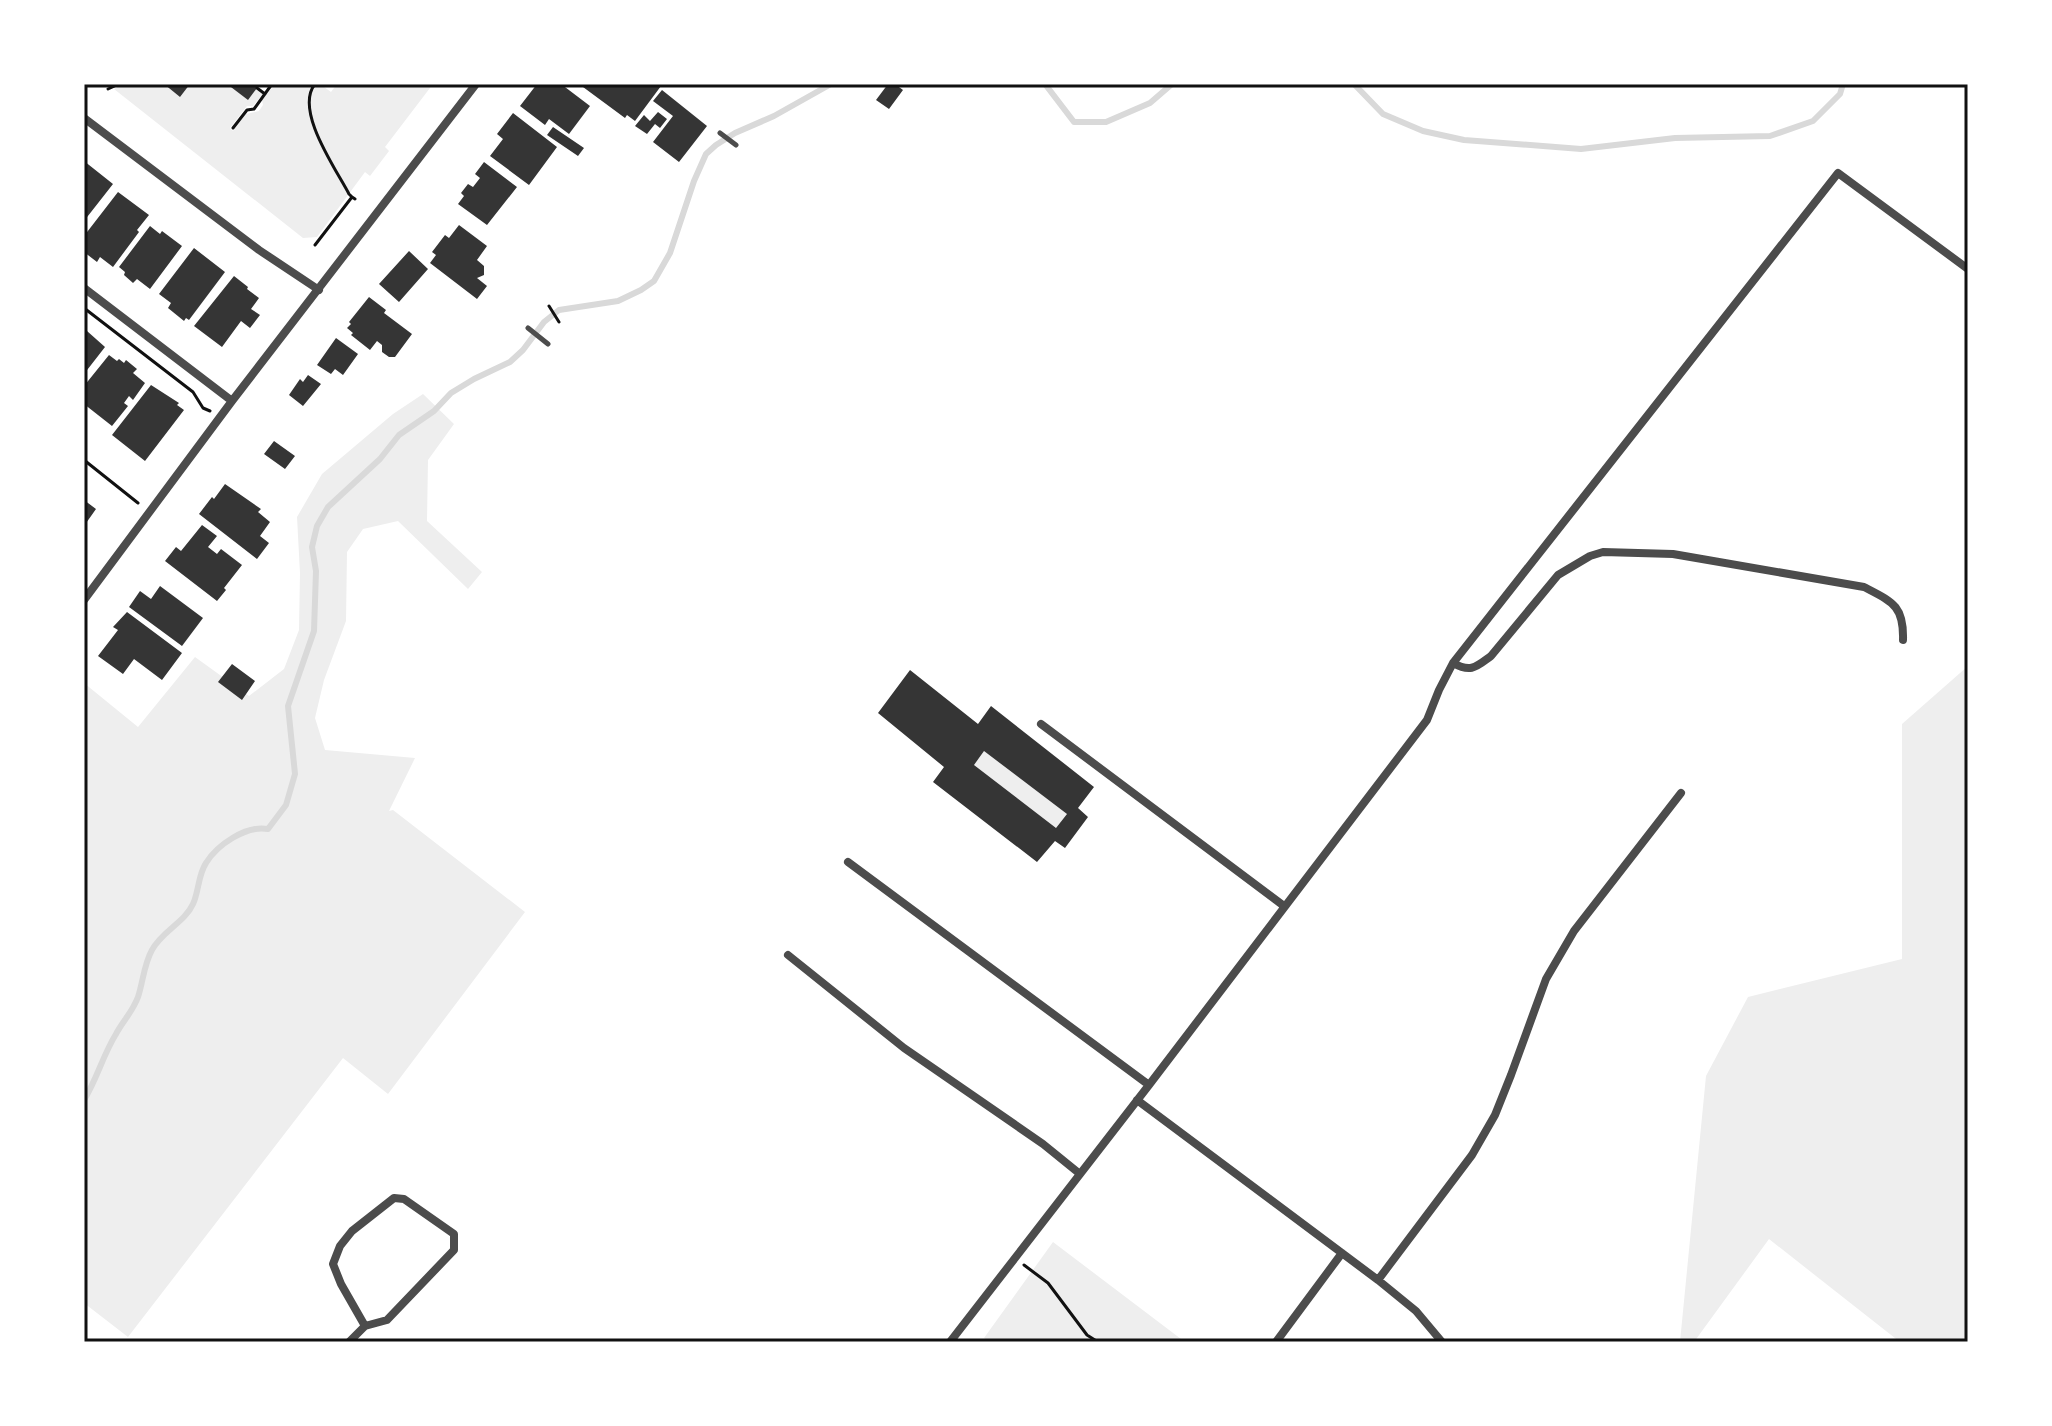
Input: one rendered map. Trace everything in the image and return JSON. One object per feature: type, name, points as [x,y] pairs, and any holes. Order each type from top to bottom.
[{"type":"street","points":[[84,600],[232,401],[476,84]]},
{"type":"street","points":[[84,118],[259,250],[319,290]]},
{"type":"street","points":[[950,1342],[1427,720],[1453,663],[1838,173],[1968,269]]},
{"type":"street","points":[[84,288],[232,401]]},
{"type":"street","points":[[1453,663],[1462,669],[1478,666],[1491,656],[1558,575],[1603,552],[1673,554],[1864,587],[1899,611],[1903,622],[1903,640]]},
{"type":"street","points":[[1041,724],[1284,906]]},
{"type":"street","points":[[1378,1280],[1472,1155],[1495,1115],[1546,979],[1574,931],[1681,793]]},
{"type":"street","points":[[848,862],[1149,1085]]},
{"type":"street","points":[[788,955],[904,1048],[1043,1144],[1080,1174]]},
{"type":"street","points":[[1137,1100],[1378,1280],[1416,1311],[1442,1342]]},
{"type":"street","points":[[349,1342],[365,1326],[387,1320],[454,1250],[454,1234],[404,1199],[394,1198],[352,1231],[340,1246],[333,1264],[365,1326]]},
{"type":"street","points":[[1276,1342],[1342,1253]]},
{"type":"lane","points":[[720,133],[736,145]]},
{"type":"lane","points":[[528,328],[548,344]]},
{"type":"path","points":[[108,89],[119,84]]},
{"type":"path","points":[[233,128],[247,110],[254,109],[272,84]]},
{"type":"path","points":[[315,84],[311,89],[310,101],[312,122],[323,147],[354,198],[315,245]]},
{"type":"path","points":[[257,88],[265,94]]},
{"type":"path","points":[[549,306],[559,322]]},
{"type":"path","points":[[84,308],[193,392],[203,408],[221,416]]},
{"type":"path","points":[[84,460],[150,513]]},
{"type":"path","points":[[1032,1271],[1048,1283],[1087,1335],[1098,1342]]},
{"type":"shaded area","points":[[123,84],[164,84],[180,97],[190,84],[237,85],[263,94],[253,106],[247,106],[230,128],[233,131],[246,114],[259,111],[262,100],[275,84],[320,84],[331,92],[337,84],[433,84],[385,147],[389,151],[370,176],[365,172],[317,237],[303,238],[114,89]]},
{"type":"shaded area","points":[[423,394],[454,424],[428,460],[427,521],[482,572],[468,589],[398,521],[363,529],[347,552],[346,621],[324,680],[315,718],[325,750],[415,758],[389,811],[393,810],[525,912],[388,1094],[343,1058],[128,1337],[84,1303],[84,683],[138,727],[195,657],[249,696],[284,669],[299,630],[297,517],[322,474],[393,414]]},
{"type":"shaded area","points":[[1968,666],[1968,1342],[1900,1342],[1769,1239],[1694,1342],[1680,1342],[1706,1076],[1748,997],[1902,959],[1902,724]]},
{"type":"shaded area","points":[[984,751],[1067,814],[1056,828],[974,765]]},
{"type":"shaded area","points":[[1053,1242],[1185,1342],[990,1342],[984,1338]]},
{"type":"building","points":[[164,84],[190,84],[180,97]]},
{"type":"building","points":[[227,84],[260,84],[248,100]]},
{"type":"building","points":[[537,84],[561,84],[590,106],[569,134],[549,119],[545,125],[520,106]]},
{"type":"building","points":[[581,84],[661,86],[635,121],[627,115],[625,118]]},
{"type":"building","points":[[888,84],[895,84],[903,90],[889,109],[876,100]]},
{"type":"building","points":[[662,90],[707,126],[679,162],[653,142],[673,116],[653,101]]},
{"type":"building","points":[[658,112],[667,119],[660,128],[655,124],[647,134],[635,126],[644,115],[650,121]]},
{"type":"building","points":[[513,113],[557,147],[529,185],[490,156],[503,139],[497,134]]},
{"type":"building","points":[[553,127],[584,148],[578,156],[547,135]]},
{"type":"building","points":[[84,161],[113,184],[84,221]]},
{"type":"building","points":[[484,162],[517,187],[487,225],[458,204],[468,184],[473,187],[480,178],[475,174]]},
{"type":"building","points":[[118,192],[149,215],[113,267],[100,257],[97,262],[84,252],[84,236]]},
{"type":"building","points":[[459,225],[487,246],[477,260],[484,266],[484,275],[477,278],[487,286],[477,299],[430,263],[436,255],[432,252],[445,235],[449,238]]},
{"type":"building","points":[[150,226],[182,246],[150,289],[137,279],[133,283],[119,267]]},
{"type":"building","points":[[194,248],[225,272],[189,320],[186,318],[184,321],[168,308],[171,303],[159,294]]},
{"type":"building","points":[[409,251],[428,269],[399,302],[379,284]]},
{"type":"building","points":[[234,276],[259,298],[251,309],[260,315],[250,328],[241,321],[222,347],[194,326]]},
{"type":"building","points":[[369,297],[412,334],[395,357],[382,352],[382,345],[377,341],[370,350],[347,328]]},
{"type":"building","points":[[87,331],[105,347],[84,374],[84,336]]},
{"type":"building","points":[[336,338],[358,354],[343,375],[335,369],[331,374],[317,365]]},
{"type":"building","points":[[109,355],[117,361],[119,359],[124,363],[126,360],[137,369],[133,373],[145,383],[133,400],[129,396],[124,403],[128,406],[112,426],[84,404],[84,386]]},
{"type":"building","points":[[308,375],[321,384],[303,406],[289,395],[300,379],[303,382]]},
{"type":"building","points":[[151,385],[179,403],[177,405],[184,410],[145,461],[112,435]]},
{"type":"building","points":[[274,441],[295,456],[285,469],[264,454]]},
{"type":"building","points":[[225,484],[261,509],[258,512],[270,522],[260,536],[269,543],[257,559],[199,514]]},
{"type":"building","points":[[84,500],[96,509],[84,526]]},
{"type":"building","points":[[202,525],[217,536],[208,547],[217,554],[221,549],[242,565],[217,601],[165,561],[176,547],[181,551]]},
{"type":"building","points":[[160,586],[203,618],[182,646],[129,607],[140,591],[151,599]]},
{"type":"building","points":[[127,612],[182,653],[162,680],[134,659],[123,674],[98,656],[118,630],[113,627]]},
{"type":"building","points":[[232,664],[255,681],[242,700],[218,682]]},
{"type":"building","points":[[910,670],[978,724],[991,706],[1094,787],[1078,808],[1088,817],[1065,848],[1055,841],[1037,862],[933,782],[944,767],[878,713]],"holes":[[[984,751],[1067,814],[1056,828],[974,765]]]},
{"type":"waterway","points":[[84,1100],[111,1042],[136,1002],[152,950],[189,910],[206,863],[217,850],[242,833],[268,829],[286,805],[295,774],[288,706],[314,631],[316,571],[312,547],[317,526],[328,507],[380,459],[399,435],[434,411],[451,393],[510,362],[544,322],[559,310],[618,301],[654,281],[670,253],[706,154],[735,133],[774,116],[831,84]]},
{"type":"waterway","points":[[1045,84],[1074,122],[1106,122],[1150,103],[1172,84]]},
{"type":"waterway","points":[[1354,84],[1383,114],[1423,131],[1464,140],[1581,149],[1675,138],[1770,136],[1813,121],[1840,94],[1843,84]]}]
